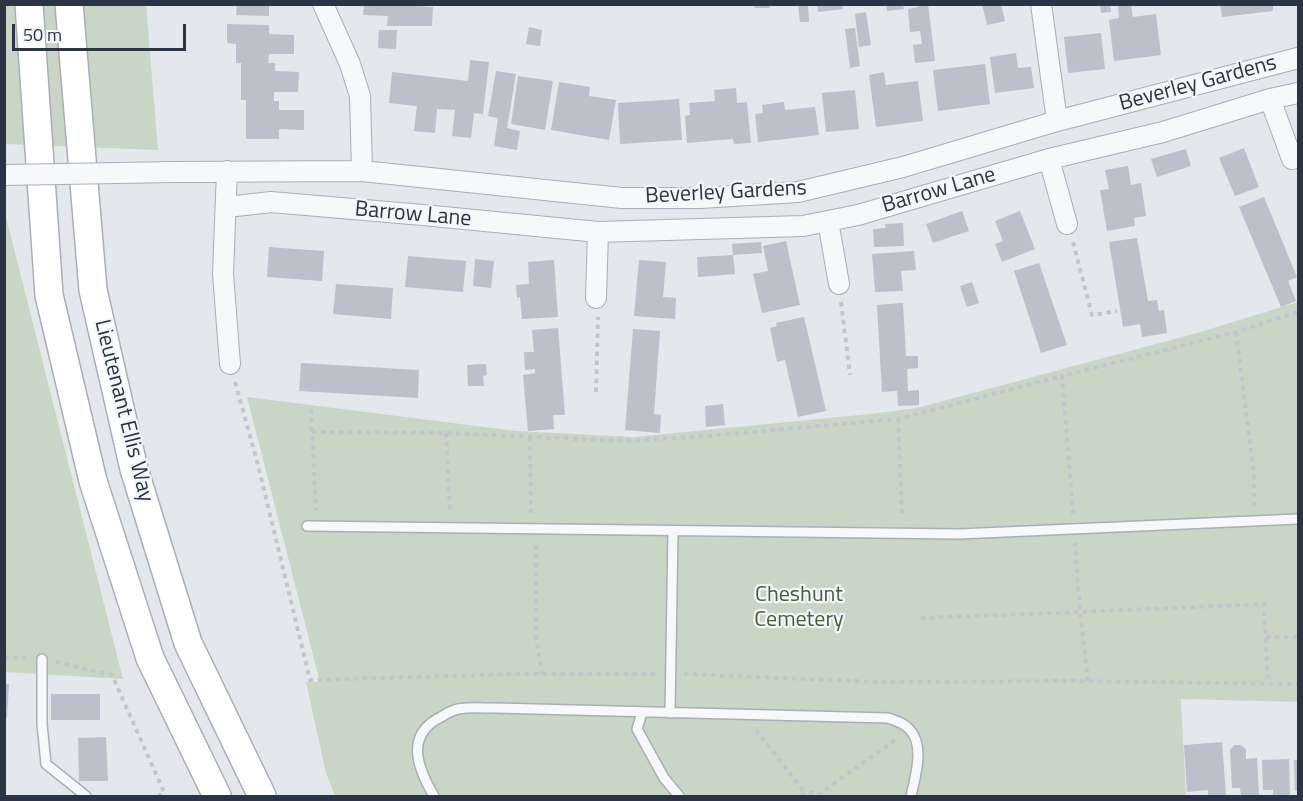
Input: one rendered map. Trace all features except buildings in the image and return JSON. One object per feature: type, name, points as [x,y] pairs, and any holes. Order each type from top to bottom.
[{"type":"main road","name":"Lieutenant Ellis Way","points":[[29,4],[49,295],[91,471],[150,658],[217,796]]},
{"type":"main road","name":"Lieutenant Ellis Way","points":[[69,4],[93,290],[134,468],[188,644],[261,796]]},
{"type":"street","points":[[323,4],[357,82],[362,110],[362,171]]},
{"type":"street","points":[[1041,4],[1058,121]]},
{"type":"street","name":"Beverley Gardens","points":[[4,176],[227,171],[362,171],[622,198],[700,198],[798,192],[903,168],[1058,121],[1299,58]]},
{"type":"street","name":"Barrow Lane","points":[[227,207],[271,202],[598,232],[803,226],[858,215],[1049,159],[1163,132],[1270,99],[1299,93]]},
{"type":"street","points":[[1270,99],[1292,159]]},
{"type":"street","points":[[1049,159],[1067,224]]},
{"type":"street","points":[[227,171],[223,274],[230,364]]},
{"type":"street","points":[[828,221],[838,284]]},
{"type":"street","points":[[596,298],[598,232]]},
{"type":"lane","points":[[312,527],[959,534],[1299,519]]},
{"type":"lane","points":[[670,713],[673,532]]},
{"type":"lane","points":[[42,659],[42,724],[46,764],[86,796]]},
{"type":"lane","points":[[434,796],[423,777],[417,757],[417,741],[431,721],[457,709],[495,708],[888,718],[903,724],[915,737],[917,755],[911,796]]},
{"type":"lane","points":[[642,712],[637,729],[664,778],[679,796]]},
{"type":"path","points":[[1067,224],[1092,315],[1117,311]]},
{"type":"path","points":[[838,284],[850,375]]},
{"type":"path","points":[[596,298],[599,326],[596,392]]},
{"type":"path","points":[[312,432],[446,433],[623,441],[898,419],[1236,332],[1299,312]]},
{"type":"path","points":[[1236,332],[1254,473],[1255,522]]},
{"type":"path","points":[[1062,376],[1080,612],[1088,681]]},
{"type":"path","points":[[311,409],[312,527]]},
{"type":"path","points":[[898,419],[903,533]]},
{"type":"path","points":[[446,433],[451,528]]},
{"type":"path","points":[[530,436],[536,637],[542,674]]},
{"type":"path","points":[[921,618],[1264,604],[1268,684]]},
{"type":"path","points":[[1266,637],[1299,637]]},
{"type":"path","points":[[4,657],[42,659],[112,675],[164,792],[159,796]]},
{"type":"path","points":[[745,715],[803,795],[812,792],[818,796],[910,730]]},
{"type":"green space","points":[[5,5],[146,5],[158,150],[5,144]]},
{"type":"green space","points":[[5,213],[123,679],[5,672]]},
{"type":"green space","name":"Cheshunt Cemetery","points":[[1298,302],[1298,702],[1181,699],[1186,796],[335,796],[326,773],[306,682],[320,682],[247,397],[516,431],[634,437],[917,408],[1197,333]]}]
